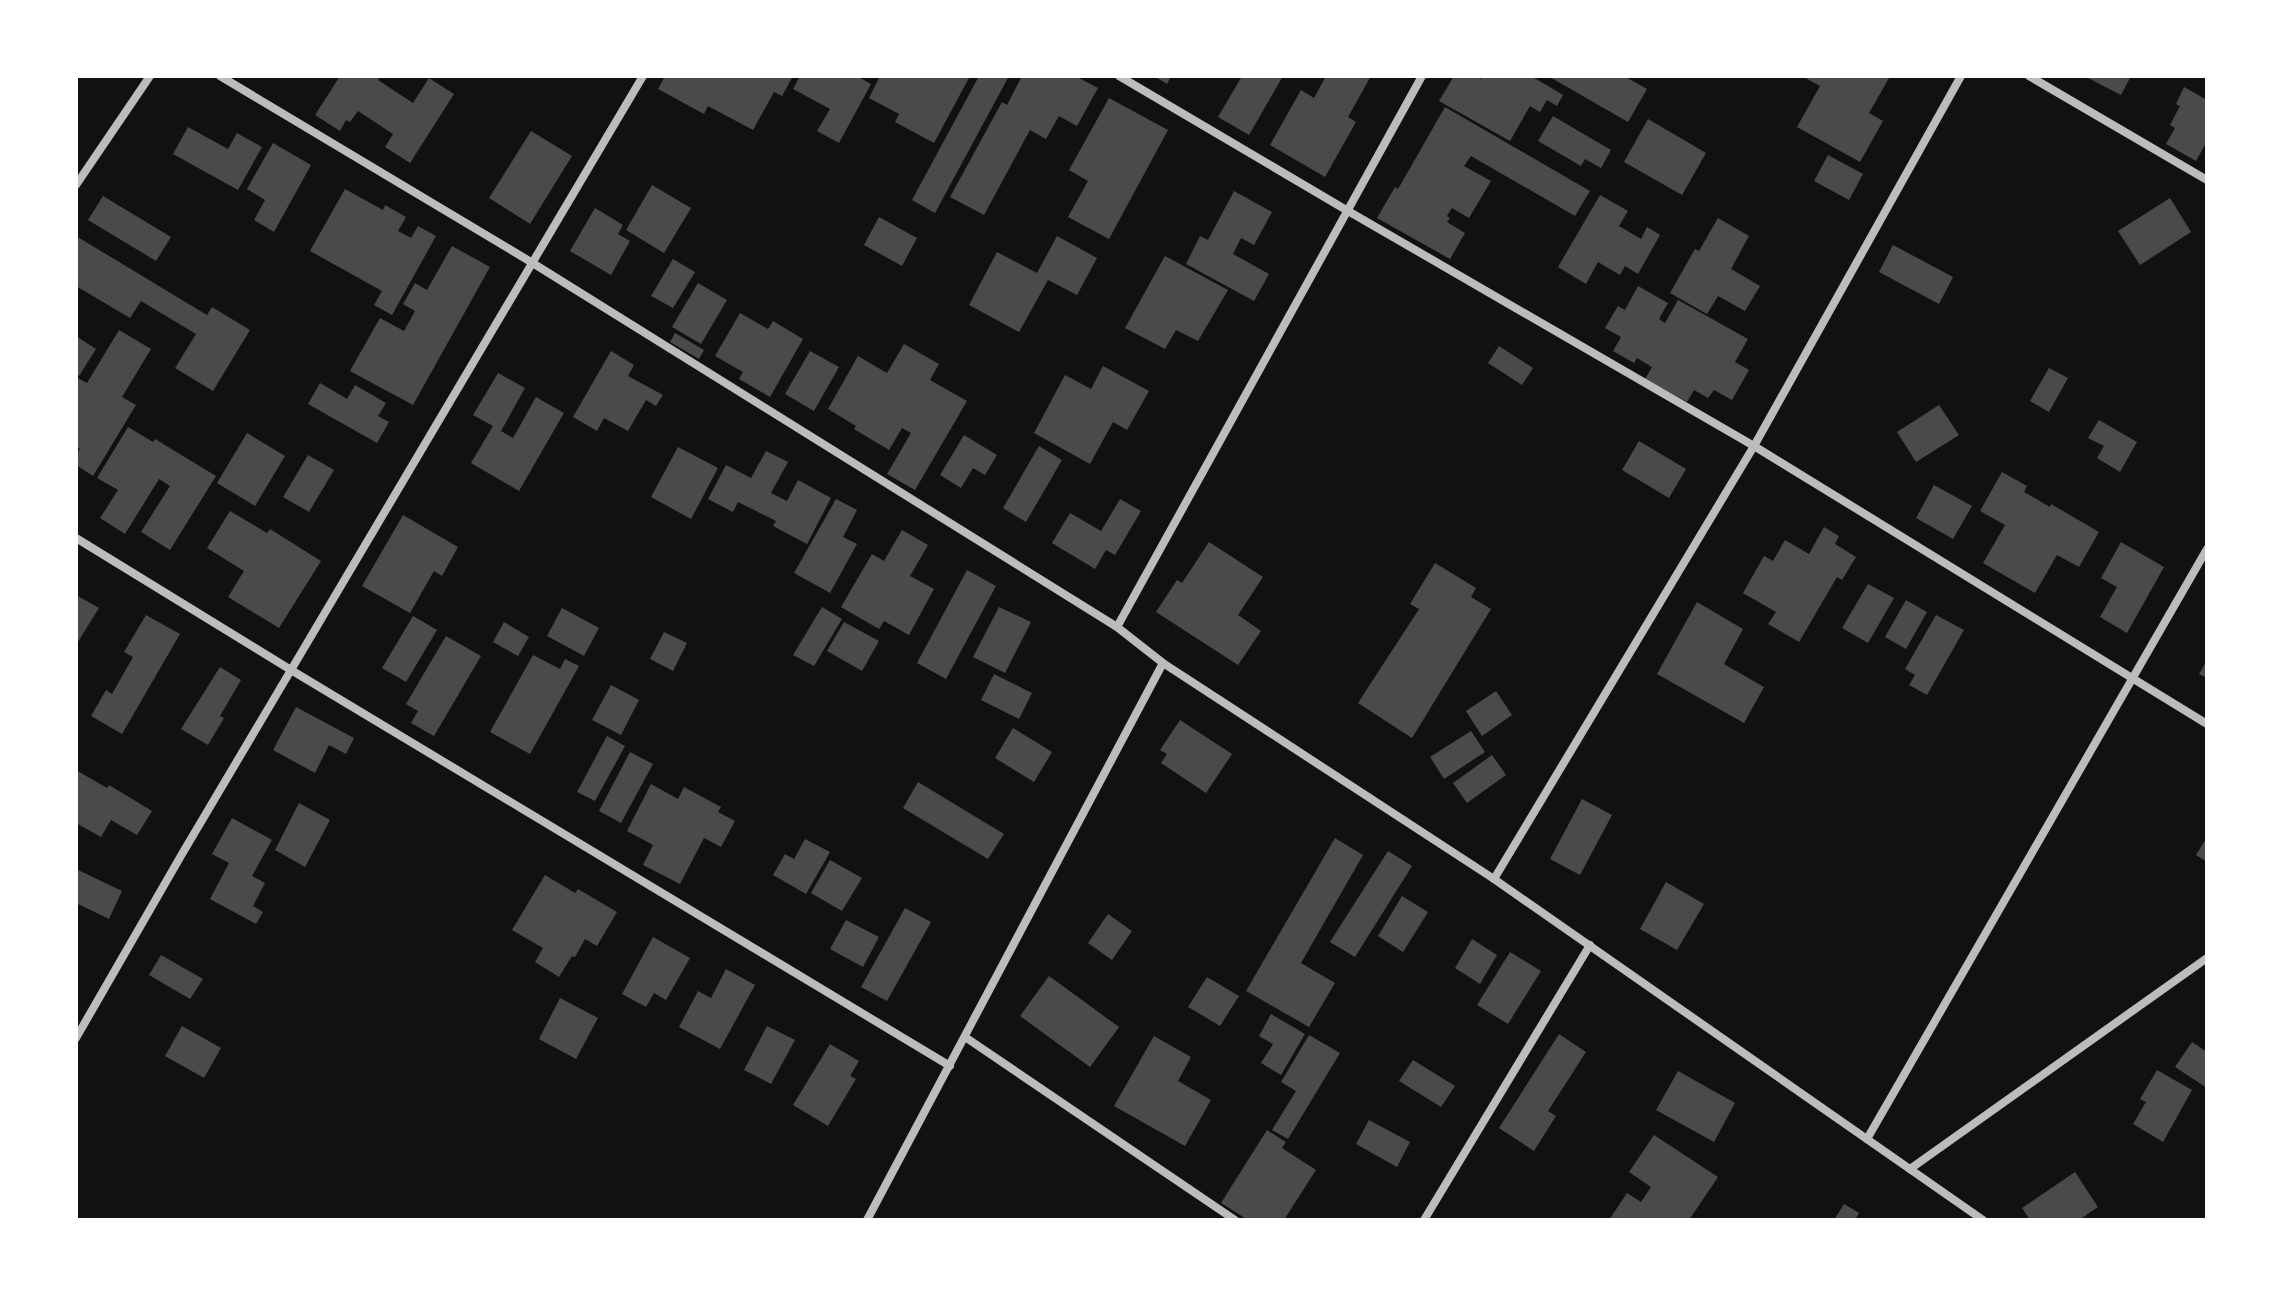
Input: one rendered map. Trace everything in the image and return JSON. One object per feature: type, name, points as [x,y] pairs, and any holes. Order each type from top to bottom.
[{"type":"street","points":[[76,185],[150,76]]},
{"type":"street","points":[[220,76],[531,262],[1117,627],[1163,663],[1494,879],[1983,1220]]},
{"type":"street","points":[[76,1038],[643,76]]},
{"type":"street","points":[[1119,76],[1754,446],[2207,724]]},
{"type":"street","points":[[1117,627],[1422,76]]},
{"type":"street","points":[[1494,879],[1754,446],[1961,76]]},
{"type":"street","points":[[2029,76],[2207,180]]},
{"type":"street","points":[[76,538],[950,1066]]},
{"type":"street","points":[[1867,1139],[2207,549]]},
{"type":"street","points":[[867,1220],[1163,663]]},
{"type":"street","points":[[1424,1220],[1590,945]]},
{"type":"street","points":[[1910,1169],[2207,958]]},
{"type":"street","points":[[965,1037],[1235,1220]]},
{"type":"building","points":[[340,76],[380,76],[378,80],[413,103],[429,78],[454,94],[410,163],[385,147],[393,134],[358,111],[350,122],[346,120],[340,131],[315,115]]},
{"type":"building","points":[[665,76],[793,76],[782,96],[774,92],[753,130],[708,106],[704,114],[658,89]]},
{"type":"building","points":[[800,76],[857,76],[871,84],[839,143],[817,131],[830,109],[793,89]]},
{"type":"building","points":[[880,76],[970,76],[934,143],[895,122],[899,114],[869,98]]},
{"type":"building","points":[[979,76],[1009,76],[935,213],[912,200]]},
{"type":"building","points":[[1022,76],[1075,76],[1098,88],[1077,126],[1059,116],[1046,139],[1030,130],[984,215],[950,197],[1002,102],[1007,105]]},
{"type":"building","points":[[1154,76],[1171,76],[1167,84]]},
{"type":"building","points":[[1242,76],[1283,76],[1249,135],[1218,117]]},
{"type":"building","points":[[1326,76],[1371,76],[1348,117],[1356,122],[1325,177],[1270,145],[1301,90],[1314,98]]},
{"type":"building","points":[[1454,76],[1476,76],[1481,79],[1483,76],[1531,76],[1563,95],[1557,106],[1547,100],[1540,112],[1530,106],[1510,141],[1439,101]]},
{"type":"building","points":[[1548,76],[1624,76],[1647,89],[1628,122]]},
{"type":"building","points":[[1802,76],[1889,78],[1869,113],[1883,121],[1860,162],[1797,127],[1820,86]]},
{"type":"building","points":[[2084,76],[2131,76],[2121,95]]},
{"type":"building","points":[[2184,87],[2207,100],[2207,141],[2196,161],[2166,144],[2175,128],[2170,125],[2180,106],[2176,104]]},
{"type":"building","points":[[1109,98],[1168,130],[1109,239],[1068,217],[1088,181],[1069,170]]},
{"type":"building","points":[[1445,107],[1590,191],[1575,216],[1471,156],[1464,166],[1491,181],[1469,218],[1452,208],[1447,216],[1450,218],[1447,222],[1465,233],[1450,259],[1377,218],[1395,187],[1398,189]]},
{"type":"building","points":[[1553,116],[1611,150],[1601,168],[1585,159],[1581,166],[1538,141]]},
{"type":"building","points":[[1648,119],[1706,153],[1682,195],[1624,162]]},
{"type":"building","points":[[188,127],[228,149],[237,133],[262,147],[238,190],[173,154]]},
{"type":"building","points":[[531,131],[572,156],[530,224],[489,198]]},
{"type":"building","points":[[273,143],[311,165],[274,232],[254,220],[265,200],[247,189]]},
{"type":"building","points":[[1828,155],[1863,174],[1849,200],[1814,181]]},
{"type":"building","points":[[652,185],[691,208],[664,253],[626,230]]},
{"type":"building","points":[[345,189],[383,210],[385,205],[406,217],[398,231],[411,238],[418,226],[436,236],[392,315],[374,305],[382,291],[310,251]]},
{"type":"building","points":[[1234,191],[1272,212],[1254,245],[1241,238],[1233,254],[1269,274],[1254,301],[1186,264],[1200,236],[1208,240]]},
{"type":"building","points":[[1600,195],[1628,211],[1619,226],[1641,239],[1647,227],[1660,235],[1638,274],[1625,266],[1620,275],[1598,262],[1586,284],[1558,267]]},
{"type":"building","points":[[103,196],[171,237],[156,261],[88,220]]},
{"type":"building","points":[[2170,198],[2191,232],[2140,265],[2118,231]]},
{"type":"building","points":[[595,208],[623,225],[618,234],[630,241],[611,275],[570,251]]},
{"type":"building","points":[[879,217],[917,238],[902,266],[864,245]]},
{"type":"building","points":[[1718,218],[1749,236],[1731,269],[1760,286],[1745,311],[1718,296],[1707,314],[1670,293],[1695,249],[1699,251]]},
{"type":"building","points":[[76,236],[207,315],[212,307],[250,330],[213,391],[175,368],[196,334],[141,301],[130,318],[76,286]]},
{"type":"building","points":[[1057,236],[1097,258],[1077,295],[1048,280],[1019,332],[969,305],[997,252],[1037,273]]},
{"type":"building","points":[[1893,245],[1953,277],[1939,304],[1879,272]]},
{"type":"building","points":[[452,246],[490,267],[413,405],[350,371],[380,318],[404,331],[415,311],[403,304],[415,283],[427,290]]},
{"type":"building","points":[[1165,256],[1228,290],[1198,341],[1176,330],[1165,349],[1125,328]]},
{"type":"building","points":[[673,259],[695,272],[673,308],[651,296]]},
{"type":"building","points":[[698,283],[727,300],[701,344],[672,327]]},
{"type":"building","points":[[1638,286],[1668,303],[1659,319],[1665,323],[1678,300],[1748,339],[1735,362],[1749,370],[1732,400],[1714,390],[1708,398],[1694,390],[1687,402],[1645,379],[1652,367],[1637,358],[1634,363],[1613,351],[1621,337],[1605,328],[1618,306],[1625,310]]},
{"type":"building","points":[[740,313],[768,329],[773,321],[803,339],[770,397],[739,379],[743,372],[715,356]]},
{"type":"building","points":[[119,330],[151,349],[122,397],[136,405],[93,476],[76,465],[76,455],[80,449],[76,447],[76,377],[87,383]]},
{"type":"building","points":[[675,333],[704,350],[699,359],[670,342]]},
{"type":"building","points":[[76,336],[96,349],[79,376],[76,374]]},
{"type":"building","points":[[904,344],[939,364],[930,380],[967,401],[915,490],[887,474],[911,433],[902,428],[889,450],[828,409],[858,356],[887,373]]},
{"type":"building","points":[[1499,346],[1533,368],[1522,385],[1488,363]]},
{"type":"building","points":[[611,351],[634,365],[628,376],[663,395],[656,406],[646,400],[628,431],[604,418],[597,431],[573,417]]},
{"type":"building","points":[[810,351],[839,367],[814,411],[785,394]]},
{"type":"building","points":[[1103,366],[1149,391],[1127,430],[1113,422],[1090,464],[1034,433],[1065,375],[1091,389]]},
{"type":"building","points":[[2049,368],[2068,378],[2049,412],[2030,401]]},
{"type":"building","points":[[498,373],[525,388],[501,431],[513,438],[536,397],[564,413],[519,491],[471,463],[493,426],[473,415]]},
{"type":"building","points":[[320,383],[347,399],[355,385],[386,403],[378,416],[389,422],[377,443],[308,404]]},
{"type":"building","points":[[1939,405],[1959,435],[1916,462],[1897,432]]},
{"type":"building","points":[[2099,420],[2137,442],[2120,472],[2097,458],[2104,446],[2088,438]]},
{"type":"building","points":[[128,427],[153,442],[155,439],[216,476],[170,550],[141,532],[170,486],[159,479],[125,534],[100,518],[118,490],[97,478]]},
{"type":"building","points":[[247,433],[285,456],[255,506],[217,483]]},
{"type":"building","points":[[964,435],[997,455],[985,475],[973,468],[961,488],[940,475]]},
{"type":"building","points":[[1639,441],[1686,469],[1669,498],[1622,470]]},
{"type":"building","points":[[1039,446],[1062,460],[1026,522],[1003,508]]},
{"type":"building","points":[[678,447],[718,468],[691,519],[651,497]]},
{"type":"building","points":[[766,451],[788,462],[771,493],[787,501],[798,480],[831,498],[807,544],[773,526],[776,521],[738,502],[733,512],[708,499],[726,465],[751,478]]},
{"type":"building","points":[[308,455],[334,470],[309,512],[283,497]]},
{"type":"building","points":[[2002,472],[2027,486],[2024,492],[2099,532],[2079,567],[2057,555],[2035,593],[1983,563],[2005,525],[1980,511]]},
{"type":"building","points":[[1934,485],[1972,506],[1953,539],[1916,518]]},
{"type":"building","points":[[836,499],[857,510],[843,537],[857,544],[830,593],[794,573]]},
{"type":"building","points":[[1120,499],[1141,511],[1115,555],[1106,550],[1095,569],[1052,543],[1070,513],[1101,531]]},
{"type":"building","points":[[230,511],[267,533],[270,529],[321,561],[279,628],[228,597],[244,571],[207,548]]},
{"type":"building","points":[[403,515],[458,547],[442,576],[434,571],[410,613],[362,586]]},
{"type":"building","points":[[1824,527],[1839,536],[1835,544],[1856,557],[1842,580],[1837,577],[1799,642],[1768,624],[1776,612],[1743,593],[1764,556],[1773,561],[1785,540],[1809,554]]},
{"type":"building","points":[[902,530],[928,545],[910,576],[934,589],[909,635],[884,621],[879,629],[841,607],[872,554],[884,561]]},
{"type":"building","points":[[1209,542],[1263,577],[1238,615],[1261,631],[1238,665],[1156,612],[1177,580],[1182,583]]},
{"type":"building","points":[[2121,542],[2164,567],[2127,633],[2100,617],[2117,587],[2101,578]]},
{"type":"building","points":[[1435,563],[1476,588],[1471,597],[1491,609],[1412,738],[1358,703],[1419,609],[1410,604]]},
{"type":"building","points":[[967,570],[996,586],[946,679],[917,663]]},
{"type":"building","points":[[1868,584],[1894,598],[1868,643],[1842,628]]},
{"type":"building","points":[[76,595],[99,608],[76,645]]},
{"type":"building","points":[[1906,600],[1927,612],[1906,649],[1885,637]]},
{"type":"building","points":[[1697,602],[1743,629],[1724,664],[1764,687],[1744,723],[1657,674]]},
{"type":"building","points":[[822,607],[842,619],[814,666],[793,655]]},
{"type":"building","points":[[999,607],[1031,622],[1005,673],[973,657]]},
{"type":"building","points":[[562,608],[599,628],[584,656],[547,636]]},
{"type":"building","points":[[146,615],[180,634],[122,734],[91,716],[106,690],[112,694],[133,657],[124,652]]},
{"type":"building","points":[[1936,615],[1964,630],[1927,695],[1909,685],[1915,675],[1905,669]]},
{"type":"building","points":[[413,616],[437,630],[406,682],[382,668]]},
{"type":"building","points":[[504,622],[529,637],[518,656],[493,642]]},
{"type":"building","points":[[844,622],[879,641],[862,671],[827,651]]},
{"type":"building","points":[[664,632],[687,643],[673,671],[650,659]]},
{"type":"building","points":[[446,636],[481,656],[434,736],[411,723],[418,711],[406,704]]},
{"type":"building","points":[[533,655],[560,669],[565,659],[579,666],[530,754],[490,732]]},
{"type":"building","points":[[2207,660],[2207,678],[2199,674]]},
{"type":"building","points":[[220,667],[241,680],[220,716],[224,718],[208,745],[181,729]]},
{"type":"building","points":[[994,674],[1032,693],[1019,719],[981,700]]},
{"type":"building","points":[[611,685],[639,700],[621,735],[592,720]]},
{"type":"building","points":[[1496,691],[1512,715],[1482,736],[1466,711]]},
{"type":"building","points":[[296,707],[354,738],[346,754],[329,745],[315,773],[273,750]]},
{"type":"building","points":[[1180,720],[1232,754],[1206,793],[1161,763],[1167,754],[1160,750]]},
{"type":"building","points":[[1013,728],[1052,752],[1034,782],[995,758]]},
{"type":"building","points":[[1471,731],[1485,752],[1444,779],[1430,757]]},
{"type":"building","points":[[607,736],[625,746],[595,801],[577,792]]},
{"type":"building","points":[[630,752],[653,764],[621,823],[599,811]]},
{"type":"building","points":[[1492,755],[1506,775],[1467,803],[1453,783]]},
{"type":"building","points":[[76,770],[107,788],[109,785],[152,811],[137,835],[111,820],[101,837],[76,823]]},
{"type":"building","points":[[918,782],[1004,834],[988,859],[903,808]]},
{"type":"building","points":[[651,784],[678,799],[684,787],[721,807],[718,812],[735,821],[721,847],[704,838],[680,884],[643,865],[653,845],[627,831]]},
{"type":"building","points":[[1582,799],[1612,815],[1580,875],[1550,859]]},
{"type":"building","points":[[299,803],[330,820],[305,867],[275,850]]},
{"type":"building","points":[[232,818],[272,840],[252,876],[265,883],[253,906],[263,912],[256,924],[210,899],[229,863],[212,854]]},
{"type":"building","points":[[2207,837],[2207,862],[2196,855]]},
{"type":"building","points":[[1335,838],[1363,855],[1301,963],[1335,983],[1309,1027],[1246,991]]},
{"type":"building","points":[[805,839],[830,852],[806,894],[773,875],[785,854],[794,859]]},
{"type":"building","points":[[1388,851],[1412,866],[1355,957],[1330,942]]},
{"type":"building","points":[[830,860],[862,878],[842,911],[811,893]]},
{"type":"building","points":[[76,869],[122,891],[109,919],[76,903]]},
{"type":"building","points":[[545,875],[575,893],[578,889],[617,912],[597,946],[585,939],[559,977],[535,962],[543,948],[512,930]]},
{"type":"building","points":[[1666,882],[1704,904],[1677,950],[1640,929]]},
{"type":"building","points":[[1402,896],[1428,912],[1403,952],[1378,936]]},
{"type":"building","points":[[905,908],[931,922],[887,1001],[861,987]]},
{"type":"building","points":[[1108,914],[1132,931],[1112,960],[1088,943]]},
{"type":"building","points":[[846,920],[879,937],[863,967],[830,949]]},
{"type":"building","points":[[653,937],[690,958],[666,1000],[654,993],[646,1007],[622,994]]},
{"type":"building","points":[[1472,939],[1497,955],[1480,984],[1455,968]]},
{"type":"building","points":[[1510,952],[1541,971],[1508,1024],[1477,1005]]},
{"type":"building","points":[[161,955],[203,979],[190,999],[149,975]]},
{"type":"building","points":[[726,969],[755,985],[720,1049],[679,1027],[698,991],[711,998]]},
{"type":"building","points":[[1049,976],[1119,1027],[1090,1067],[1020,1016]]},
{"type":"building","points":[[1207,977],[1239,996],[1220,1026],[1188,1007]]},
{"type":"building","points":[[560,998],[598,1018],[576,1059],[539,1039]]},
{"type":"building","points":[[1271,1014],[1305,1034],[1281,1075],[1261,1063],[1273,1044],[1259,1036]]},
{"type":"building","points":[[182,1026],[221,1048],[204,1078],[165,1056]]},
{"type":"building","points":[[767,1026],[795,1040],[771,1084],[744,1070]]},
{"type":"building","points":[[1559,1034],[1586,1052],[1548,1111],[1556,1116],[1534,1151],[1499,1128]]},
{"type":"building","points":[[1309,1035],[1340,1053],[1288,1139],[1272,1130],[1296,1091],[1281,1082]]},
{"type":"building","points":[[1154,1036],[1191,1057],[1178,1081],[1211,1100],[1185,1146],[1114,1106]]},
{"type":"building","points":[[2192,1042],[2207,1052],[2207,1088],[2175,1067]]},
{"type":"building","points":[[830,1044],[859,1061],[850,1076],[856,1079],[828,1126],[793,1105]]},
{"type":"building","points":[[1413,1060],[1455,1086],[1441,1107],[1399,1081]]},
{"type":"building","points":[[2157,1070],[2192,1090],[2163,1142],[2133,1124],[2146,1102],[2140,1099]]},
{"type":"building","points":[[1678,1071],[1735,1103],[1714,1142],[1656,1110]]},
{"type":"building","points":[[1369,1120],[1410,1142],[1397,1167],[1356,1144]]},
{"type":"building","points":[[1267,1130],[1286,1142],[1282,1148],[1316,1170],[1284,1220],[1248,1220],[1221,1203]]},
{"type":"building","points":[[1654,1135],[1718,1177],[1689,1220],[1609,1220],[1627,1193],[1641,1202],[1651,1187],[1629,1172]]},
{"type":"building","points":[[2075,1172],[2098,1207],[2079,1220],[2030,1220],[2022,1208]]},
{"type":"building","points":[[1844,1204],[1859,1213],[1855,1220],[1834,1220]]}]
